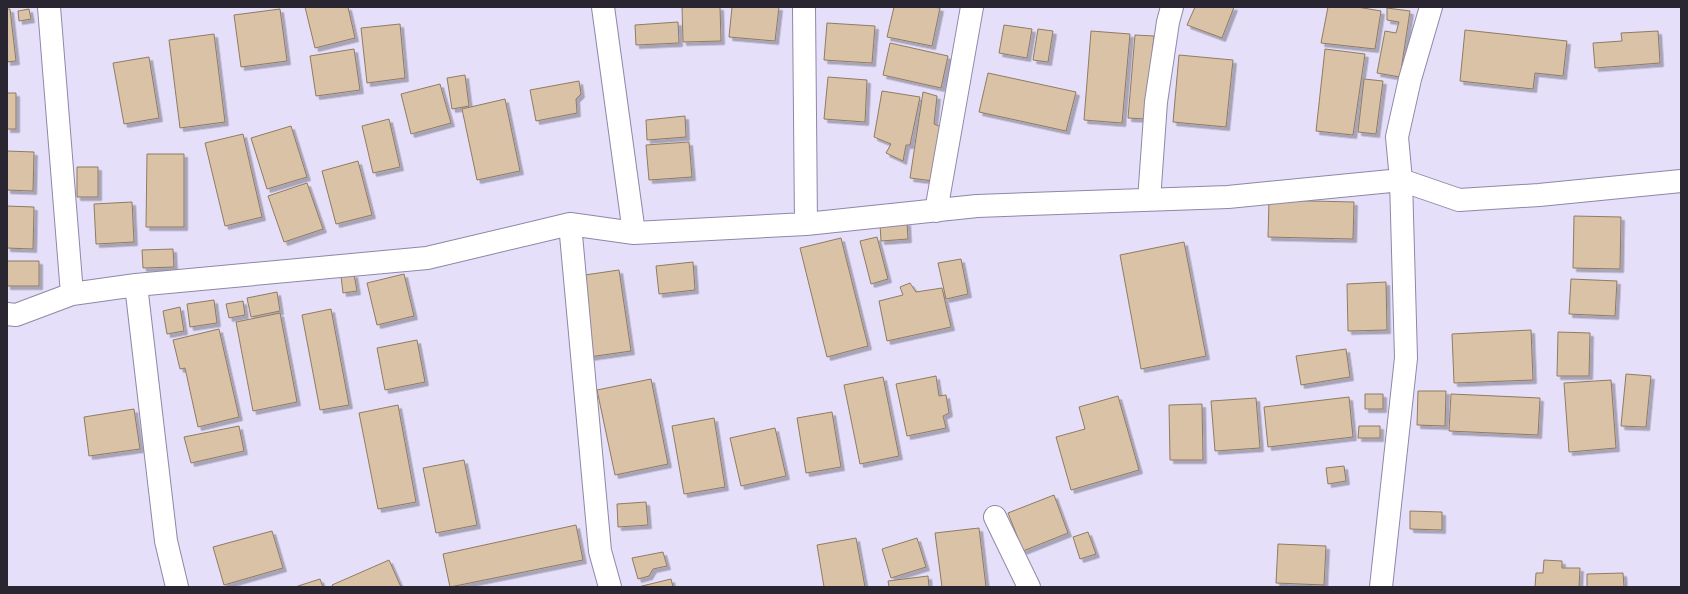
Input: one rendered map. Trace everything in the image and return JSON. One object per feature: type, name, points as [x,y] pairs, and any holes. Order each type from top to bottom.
[{"type":"street","points":[[49,7],[72,294]]},
{"type":"street","points":[[603,7],[634,233]]},
{"type":"street","points":[[804,7],[806,224]]},
{"type":"street","points":[[936,211],[972,7]]},
{"type":"street","points":[[1149,200],[1156,102],[1168,22],[1172,7]]},
{"type":"street","points":[[1381,587],[1406,358],[1401,180],[1397,137],[1410,79],[1431,7]]},
{"type":"street","points":[[7,314],[16,315],[72,294],[136,285],[427,258],[570,224],[634,233],[806,224],[977,206],[1228,197],[1401,180],[1458,200],[1540,195],[1681,181]]},
{"type":"street","points":[[570,224],[600,551],[610,587]]},
{"type":"street","points":[[136,285],[166,541],[177,587]]},
{"type":"street","points":[[995,517],[1029,587]]},
{"type":"building","points":[[305,7],[348,7],[355,38],[315,48]]},
{"type":"building","points":[[682,7],[720,7],[721,41],[683,42]]},
{"type":"building","points":[[732,7],[779,7],[775,41],[729,37]]},
{"type":"building","points":[[894,7],[940,8],[932,46],[887,37]]},
{"type":"building","points":[[1195,7],[1234,7],[1222,38],[1187,25]]},
{"type":"building","points":[[1328,7],[1357,7],[1381,11],[1375,49],[1321,43]]},
{"type":"building","points":[[1387,8],[1410,11],[1400,77],[1377,73],[1385,31],[1396,33],[1399,22],[1387,20]]},
{"type":"building","points":[[7,9],[10,9],[16,61],[7,62]]},
{"type":"building","points":[[29,9],[31,19],[19,21],[18,11]]},
{"type":"building","points":[[280,9],[287,61],[241,67],[234,15]]},
{"type":"building","points":[[678,22],[679,43],[636,45],[635,25]]},
{"type":"building","points":[[827,23],[875,26],[872,63],[824,60]]},
{"type":"building","points":[[400,24],[405,78],[367,83],[361,28]]},
{"type":"building","points":[[1004,25],[1032,29],[1027,58],[999,53]]},
{"type":"building","points":[[1038,29],[1053,31],[1048,62],[1033,60]]},
{"type":"building","points":[[1465,30],[1567,41],[1563,76],[1535,73],[1533,89],[1460,81]]},
{"type":"building","points":[[1091,31],[1130,34],[1122,123],[1084,120]]},
{"type":"building","points":[[1658,31],[1660,63],[1595,68],[1593,43],[1622,41],[1621,33]]},
{"type":"building","points":[[214,34],[225,122],[180,128],[169,40]]},
{"type":"building","points":[[1135,35],[1154,36],[1146,119],[1128,118]]},
{"type":"building","points":[[890,43],[948,56],[941,88],[883,75]]},
{"type":"building","points":[[354,49],[360,90],[316,96],[310,56]]},
{"type":"building","points":[[1325,49],[1365,54],[1353,135],[1316,131]]},
{"type":"building","points":[[1179,55],[1233,60],[1226,127],[1173,122]]},
{"type":"building","points":[[149,57],[159,118],[124,124],[113,63]]},
{"type":"building","points":[[988,73],[1076,92],[1066,131],[979,112]]},
{"type":"building","points":[[465,75],[469,106],[452,109],[447,78]]},
{"type":"building","points":[[828,77],[867,80],[865,122],[824,119]]},
{"type":"building","points":[[1364,79],[1383,81],[1376,134],[1358,132]]},
{"type":"building","points":[[579,81],[581,94],[576,99],[577,113],[536,121],[530,90]]},
{"type":"building","points":[[440,84],[451,123],[411,134],[401,94]]},
{"type":"building","points":[[882,91],[920,97],[910,145],[906,145],[903,161],[886,153],[891,144],[874,137]]},
{"type":"building","points":[[923,92],[937,96],[934,124],[941,127],[934,181],[910,178]]},
{"type":"building","points":[[7,93],[16,93],[16,129],[7,129]]},
{"type":"building","points":[[505,99],[520,171],[477,180],[462,109]]},
{"type":"building","points":[[685,116],[686,137],[647,140],[646,120]]},
{"type":"building","points":[[389,119],[400,167],[373,173],[362,126]]},
{"type":"building","points":[[291,126],[307,177],[267,189],[251,138]]},
{"type":"building","points":[[243,134],[262,217],[225,226],[205,143]]},
{"type":"building","points":[[689,142],[692,177],[649,180],[646,145]]},
{"type":"building","points":[[7,151],[34,152],[33,191],[7,190]]},
{"type":"building","points":[[147,154],[184,154],[184,227],[146,227]]},
{"type":"building","points":[[358,161],[372,215],[336,224],[322,171]]},
{"type":"building","points":[[77,167],[98,167],[98,197],[77,197]]},
{"type":"building","points":[[307,183],[323,229],[284,242],[268,196]]},
{"type":"building","points":[[1269,200],[1354,202],[1353,239],[1268,237]]},
{"type":"building","points":[[132,202],[134,242],[96,244],[94,204]]},
{"type":"building","points":[[7,206],[34,207],[33,249],[7,248]]},
{"type":"building","points":[[1574,216],[1621,217],[1620,269],[1573,268]]},
{"type":"building","points":[[907,222],[908,239],[881,241],[880,224]]},
{"type":"building","points":[[877,237],[888,279],[871,284],[860,241]]},
{"type":"building","points":[[841,238],[868,346],[827,357],[800,248]]},
{"type":"building","points":[[1184,242],[1206,356],[1141,369],[1120,255]]},
{"type":"building","points":[[173,249],[174,267],[143,268],[142,250]]},
{"type":"building","points":[[961,259],[968,294],[946,299],[938,263]]},
{"type":"building","points":[[7,261],[39,261],[39,286],[7,286]]},
{"type":"building","points":[[693,262],[695,290],[659,294],[656,266]]},
{"type":"building","points":[[619,270],[631,351],[589,357],[578,276]]},
{"type":"building","points":[[354,274],[357,291],[343,293],[341,276]]},
{"type":"building","points":[[404,274],[414,316],[377,325],[367,283]]},
{"type":"building","points":[[1571,279],[1617,281],[1615,316],[1569,314]]},
{"type":"building","points":[[1386,282],[1387,330],[1348,331],[1347,284]]},
{"type":"building","points":[[910,283],[916,292],[942,288],[951,327],[887,341],[879,301],[903,295],[900,287]]},
{"type":"building","points":[[277,292],[280,311],[251,317],[247,298]]},
{"type":"building","points":[[214,300],[217,323],[190,327],[187,304]]},
{"type":"building","points":[[243,301],[245,315],[229,318],[226,304]]},
{"type":"building","points":[[180,307],[184,331],[167,334],[163,311]]},
{"type":"building","points":[[331,309],[349,405],[320,410],[302,315]]},
{"type":"building","points":[[280,313],[297,402],[253,411],[236,322]]},
{"type":"building","points":[[219,329],[239,417],[198,427],[185,368],[180,369],[173,340]]},
{"type":"building","points":[[1531,330],[1533,380],[1454,383],[1452,334]]},
{"type":"building","points":[[1558,332],[1590,333],[1589,376],[1557,376]]},
{"type":"building","points":[[417,340],[425,382],[385,390],[377,348]]},
{"type":"building","points":[[1346,349],[1350,377],[1301,385],[1296,356]]},
{"type":"building","points":[[1626,374],[1651,376],[1646,427],[1621,426]]},
{"type":"building","points":[[936,376],[939,396],[946,395],[949,413],[943,416],[946,428],[907,436],[896,384]]},
{"type":"building","points":[[883,377],[899,456],[860,464],[844,385]]},
{"type":"building","points":[[651,379],[668,464],[615,475],[597,390]]},
{"type":"building","points":[[1611,380],[1616,448],[1569,452],[1564,383]]},
{"type":"building","points":[[1418,391],[1446,391],[1445,426],[1417,425]]},
{"type":"building","points":[[1365,394],[1383,394],[1383,409],[1365,409]]},
{"type":"building","points":[[1451,394],[1540,398],[1538,435],[1449,431]]},
{"type":"building","points":[[1118,396],[1139,470],[1071,490],[1056,437],[1085,429],[1079,407]]},
{"type":"building","points":[[1349,397],[1353,437],[1268,447],[1264,407]]},
{"type":"building","points":[[1256,398],[1260,448],[1215,451],[1211,401]]},
{"type":"building","points":[[1202,404],[1203,460],[1170,460],[1169,405]]},
{"type":"building","points":[[398,405],[416,502],[378,509],[359,413]]},
{"type":"building","points":[[134,409],[140,449],[89,456],[84,417]]},
{"type":"building","points":[[832,412],[841,467],[806,473],[797,418]]},
{"type":"building","points":[[714,418],[725,487],[684,494],[672,426]]},
{"type":"building","points":[[239,426],[244,451],[191,463],[184,437]]},
{"type":"building","points":[[1359,426],[1380,426],[1380,438],[1358,438]]},
{"type":"building","points":[[775,428],[786,476],[741,486],[730,438]]},
{"type":"building","points":[[464,460],[477,525],[436,533],[423,468]]},
{"type":"building","points":[[1344,466],[1346,481],[1328,484],[1326,468]]},
{"type":"building","points":[[1054,495],[1068,533],[1023,551],[1008,513]]},
{"type":"building","points":[[646,502],[648,525],[618,527],[617,504]]},
{"type":"building","points":[[1410,511],[1442,512],[1442,530],[1410,529]]},
{"type":"building","points":[[576,525],[583,560],[450,587],[443,554]]},
{"type":"building","points":[[979,528],[986,587],[942,587],[935,533]]},
{"type":"building","points":[[272,531],[283,568],[224,585],[213,547]]},
{"type":"building","points":[[1088,532],[1096,554],[1080,559],[1073,537]]},
{"type":"building","points":[[856,538],[865,587],[824,587],[817,545]]},
{"type":"building","points":[[917,538],[926,567],[891,578],[882,549]]},
{"type":"building","points":[[1278,544],[1326,546],[1324,585],[1276,583]]},
{"type":"building","points":[[663,552],[667,566],[653,569],[649,576],[638,579],[632,558]]},
{"type":"building","points":[[389,560],[401,587],[333,587],[332,585]]},
{"type":"building","points":[[1544,560],[1562,561],[1562,568],[1580,568],[1579,587],[1535,587],[1536,573],[1543,573]]},
{"type":"building","points":[[1623,573],[1624,587],[1587,587],[1587,574]]},
{"type":"building","points":[[928,576],[929,587],[889,587],[888,581]]},
{"type":"building","points":[[320,579],[323,587],[295,587]]},
{"type":"building","points":[[671,579],[673,587],[638,587]]}]
